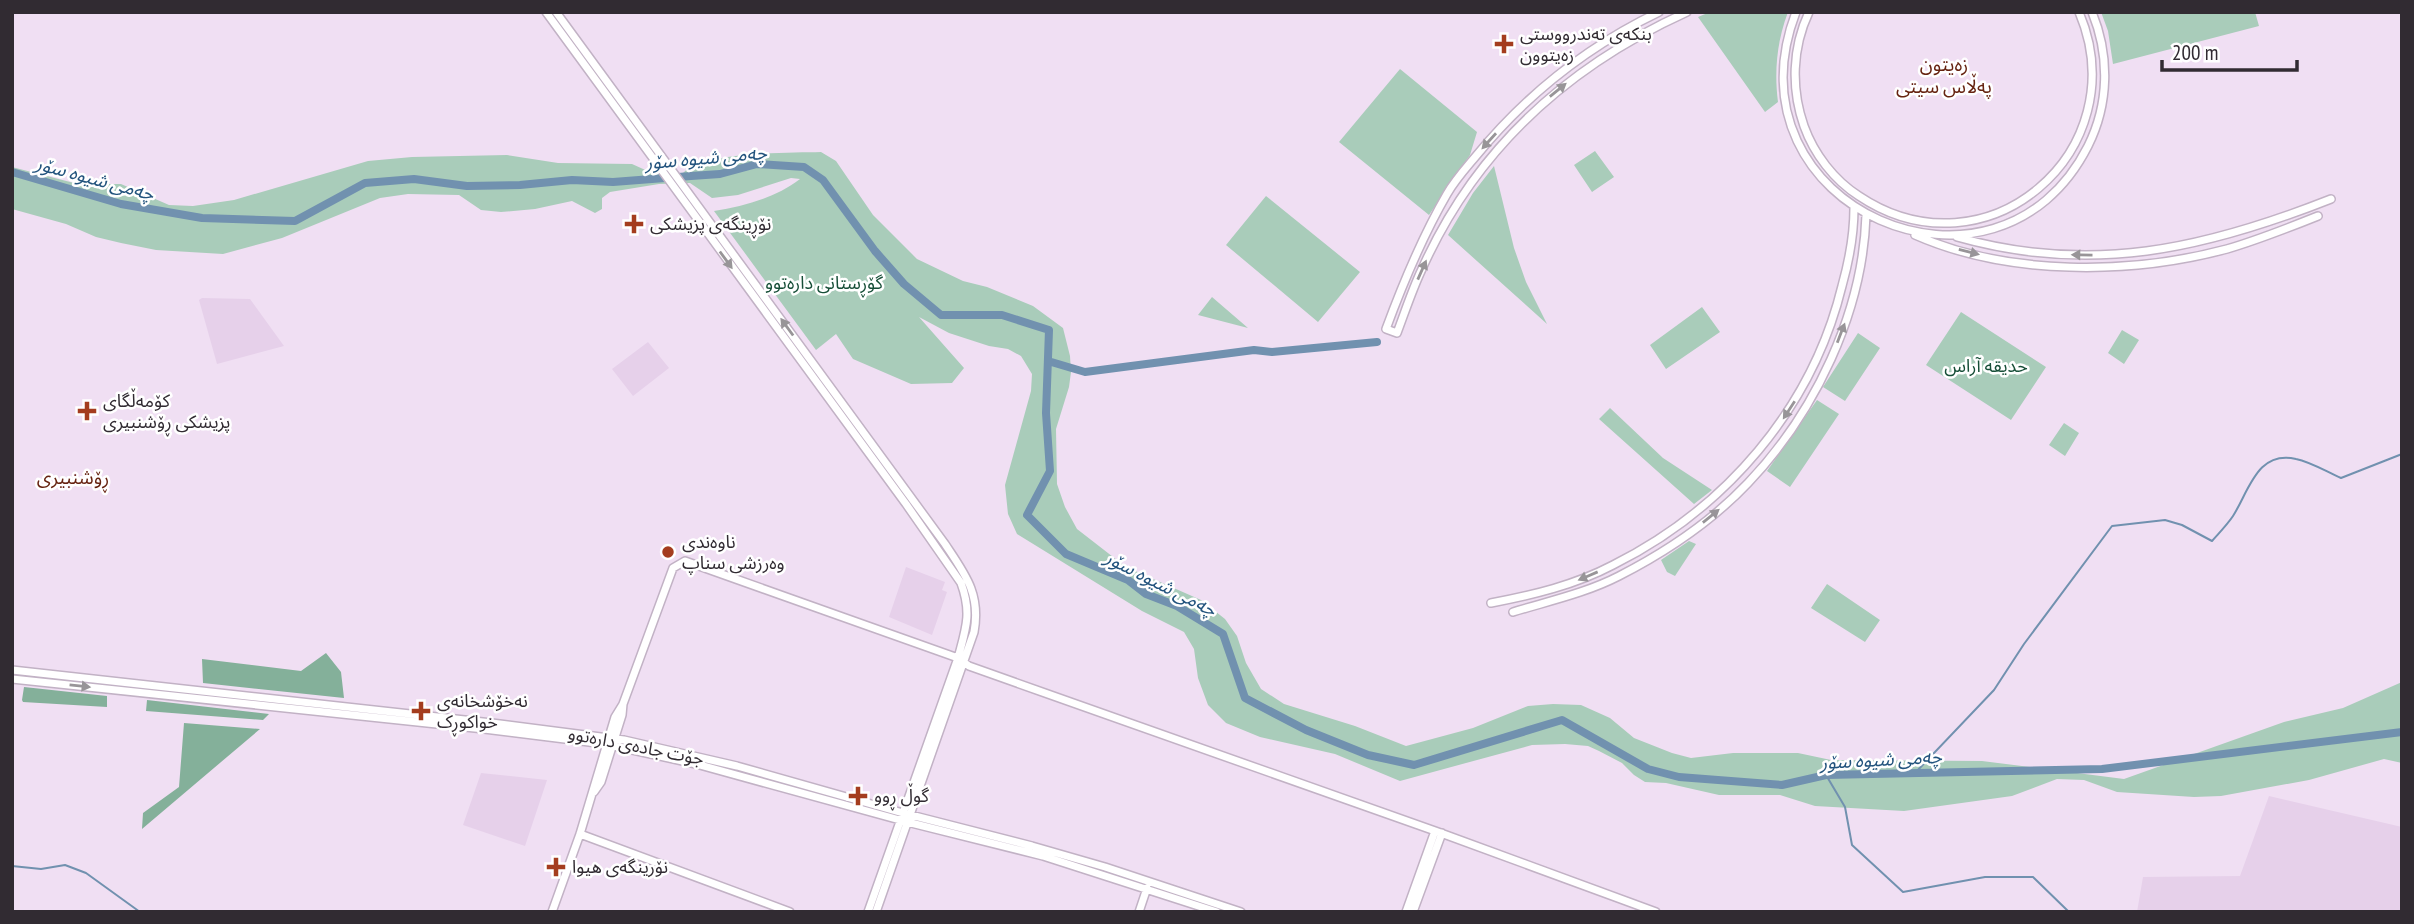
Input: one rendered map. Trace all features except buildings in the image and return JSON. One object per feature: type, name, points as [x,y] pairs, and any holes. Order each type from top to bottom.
[{"type":"street","points":[[546,12],[671,186],[843,412]]},
{"type":"street","points":[[556,12],[684,187],[961,583],[968,607],[961,661],[868,912]]},
{"type":"street","points":[[1659,12],[1587,53],[1547,83],[1485,145],[1448,192],[1414,258],[1385,329],[1397,333],[1422,268],[1460,200],[1494,152],[1545,100],[1600,58],[1672,15],[1688,12]]},
{"type":"street","points":[[1796,12],[1783,62],[1783,88],[1791,125],[1801,149],[1832,190],[1854,208],[1945,246],[2040,264],[2099,267],[2152,263],[2198,256],[2241,245],[2318,216]]},
{"type":"street","points":[[1809,12],[1797,50],[1797,99],[1813,145],[1821,159],[1842,183],[1869,203],[1907,218],[1931,223],[1981,219],[2015,205],[2039,189],[2072,152],[2085,122],[2092,90],[2093,66],[2089,40],[2079,12]]},
{"type":"street","points":[[1949,235],[1984,230],[2021,215],[2048,197],[2068,177],[2084,153],[2096,127],[2103,99],[2105,71],[2102,42],[2092,12]]},
{"type":"street","points":[[1448,192],[1460,200]]},
{"type":"street","points":[[1905,230],[1949,235],[2016,250],[2106,255],[2198,243],[2242,232],[2331,199]]},
{"type":"street","points":[[2015,205],[2021,215]]},
{"type":"street","points":[[1492,603],[1573,583],[1649,546],[1696,513],[1752,460],[1790,409],[1821,350],[1846,272],[1852,244],[1854,208]]},
{"type":"street","points":[[1514,612],[1599,585],[1655,556],[1711,516],[1761,468],[1800,415],[1832,355],[1852,300],[1866,215]]},
{"type":"street","points":[[1945,246],[1949,235]]},
{"type":"street","points":[[2150,251],[2152,263]]},
{"type":"street","points":[[1821,350],[1832,355]]},
{"type":"street","points":[[1649,546],[1655,556]]},
{"type":"street","points":[[602,766],[618,709],[623,704],[673,568],[682,561],[690,562],[1657,912]]},
{"type":"street","points":[[1527,596],[1531,606]]},
{"type":"street","name":"جۆت جادەی دارەتوو","points":[[12,670],[200,694],[629,741],[737,766],[1146,888],[1217,912]]},
{"type":"street","name":"جۆت جادەی دارەتوو","points":[[12,679],[200,694]]},
{"type":"street","points":[[585,738],[603,735],[615,726]]},
{"type":"street","points":[[615,726],[619,737],[629,741]]},
{"type":"street","points":[[552,912],[593,792],[601,782],[599,749],[585,738]]},
{"type":"street","name":"جۆت جادەی دارەتوو","points":[[610,741],[635,751],[1105,867],[1241,912]]},
{"type":"street","points":[[602,766],[613,751],[635,751]]},
{"type":"street","points":[[876,912],[905,818]]},
{"type":"street","points":[[1406,912],[1438,832]]},
{"type":"street","points":[[1413,912],[1438,832]]},
{"type":"street","points":[[580,834],[790,912]]},
{"type":"street","points":[[1139,912],[1146,888]]},
{"type":"shaded area","points":[[250,299],[284,346],[217,364],[199,300]]},
{"type":"shaded area","points":[[648,342],[669,368],[633,396],[612,369]]},
{"type":"shaded area","points":[[906,567],[945,582],[942,590],[947,592],[932,635],[889,617]]},
{"type":"shaded area","points":[[481,773],[547,780],[525,846],[463,825]]},
{"type":"shaded area","points":[[2269,796],[2402,827],[2402,912],[2137,912],[2143,877],[2240,876]]},
{"type":"green space","points":[[1710,12],[1788,12],[1777,56],[1778,102],[1765,112],[1698,17]]},
{"type":"green space","points":[[2101,12],[2255,12],[2259,26],[2113,64],[2108,31]]},
{"type":"green space","points":[[1400,69],[1477,132],[1470,155],[1429,215],[1339,142]]},
{"type":"green space","points":[[1595,151],[1614,177],[1592,192],[1574,165]]},
{"type":"green space","name":"گۆڕستانی دارەتوو","points":[[821,152],[836,161],[873,215],[917,259],[963,281],[987,287],[1033,306],[1063,328],[1071,372],[1056,429],[1057,484],[1077,529],[1126,567],[1201,600],[1225,619],[1237,636],[1246,663],[1261,689],[1284,704],[1355,726],[1406,746],[1473,728],[1528,706],[1581,705],[1610,718],[1634,738],[1691,758],[1733,753],[1798,753],[1831,760],[1982,761],[2124,779],[2284,722],[2343,708],[2402,682],[2402,763],[2384,759],[2309,780],[2221,796],[2117,792],[2084,780],[2057,779],[2012,796],[1904,811],[1815,806],[1780,795],[1719,795],[1666,783],[1645,782],[1622,763],[1599,751],[1588,746],[1565,744],[1532,745],[1400,781],[1335,754],[1260,737],[1226,723],[1208,705],[1198,678],[1194,649],[1184,632],[1142,611],[1017,534],[1008,514],[1005,485],[1031,391],[1032,374],[1021,356],[1008,349],[949,333],[919,317],[964,368],[952,383],[911,384],[853,359],[836,334],[816,350],[714,211],[759,200],[800,179],[791,178],[738,195],[712,198],[690,183],[659,184],[610,192],[602,198],[602,209],[595,213],[572,201],[535,209],[501,212],[481,210],[459,195],[408,194],[380,198],[282,238],[223,254],[156,250],[121,243],[12,209],[12,167],[78,184],[121,184],[169,205],[193,206],[234,200],[368,161],[412,157],[507,155],[558,163],[632,164],[652,173],[683,173],[694,166],[728,157]]},
{"type":"green space","points":[[1494,166],[1514,248],[1526,282],[1547,324],[1448,235],[1473,193]]},
{"type":"green space","points":[[1266,196],[1360,272],[1318,322],[1226,245]]},
{"type":"green space","points":[[1212,297],[1248,328],[1198,315]]},
{"type":"green space","points":[[1702,307],[1720,332],[1666,369],[1650,345]]},
{"type":"green space","name":"حديقه آراس","points":[[1961,312],[2046,367],[2011,420],[1926,365]]},
{"type":"green space","points":[[2122,330],[2139,340],[2124,364],[2108,353]]},
{"type":"green space","points":[[1858,333],[1880,348],[1845,401],[1823,387]]},
{"type":"green space","points":[[1817,400],[1839,414],[1790,487],[1767,471]]},
{"type":"green space","points":[[1610,408],[1663,458],[1712,490],[1694,504],[1599,419]]},
{"type":"green space","points":[[2064,423],[2079,433],[2065,456],[2049,445]]},
{"type":"green space","points":[[1689,541],[1696,544],[1675,576],[1667,572],[1661,560]]},
{"type":"green space","points":[[1827,584],[1880,620],[1865,642],[1811,608]]},
{"type":"green space","points":[[326,653],[341,672],[344,698],[203,683],[202,659],[301,671]]},
{"type":"green space","points":[[24,687],[107,696],[107,707],[23,702]]},
{"type":"green space","points":[[147,700],[269,714],[263,720],[146,711]]},
{"type":"green space","points":[[184,723],[260,729],[142,829],[143,813],[179,787]]},
{"type":"waterway","name":"چەمی شیوە سۆر","points":[[12,172],[121,204],[202,218],[295,221],[365,183],[414,179],[467,186],[572,180],[613,182],[720,174],[757,164],[804,167],[823,180],[875,251],[904,284],[941,315],[1002,315],[1049,330],[1046,413],[1050,471],[1027,515],[1066,554],[1128,580],[1146,594],[1177,606],[1223,634],[1245,698],[1306,730],[1368,755],[1414,765],[1562,720],[1648,769],[1679,777],[1782,785],[1826,775],[2102,769],[2402,732]]},
{"type":"waterway","points":[[1048,361],[1085,372],[1254,350],[1272,352],[1377,342]]},
{"type":"waterway","points":[[1915,773],[1994,690],[2024,644],[2112,526],[2165,520],[2182,525],[2212,541],[2233,516],[2256,475],[2263,466],[2272,461],[2296,459],[2341,478],[2402,454]]},
{"type":"waterway","points":[[1826,775],[1845,807],[1852,845],[1903,892],[1985,877],[2033,877],[2069,912]]},
{"type":"waterway","points":[[12,866],[41,869],[65,865],[86,873],[140,912]]},
{"type":"place","name":"بنکەی تەندرووستی زەیتوون","points":[[1504,44]]},
{"type":"place","name":"نۆڕینگەی پزیشکی","points":[[634,224]]},
{"type":"place","name":"کۆمەڵگای پزیشکی ڕۆشنبیری","points":[[87,411]]},
{"type":"place","name":"ناوەندی وەرزشی سناپ","points":[[668,552]]},
{"type":"place","name":"نەخۆشخانەی خواکوڕک","points":[[421,711]]},
{"type":"place","name":"گوڵ ڕوو","points":[[858,796]]},
{"type":"place","name":"نۆرینگەی هیوا","points":[[556,867]]},
{"type":"district","name":"زەیتون پەڵاس سیتی","points":[[1944,75]]},
{"type":"district","name":"ڕۆشنبیری","points":[[73,477]]}]
